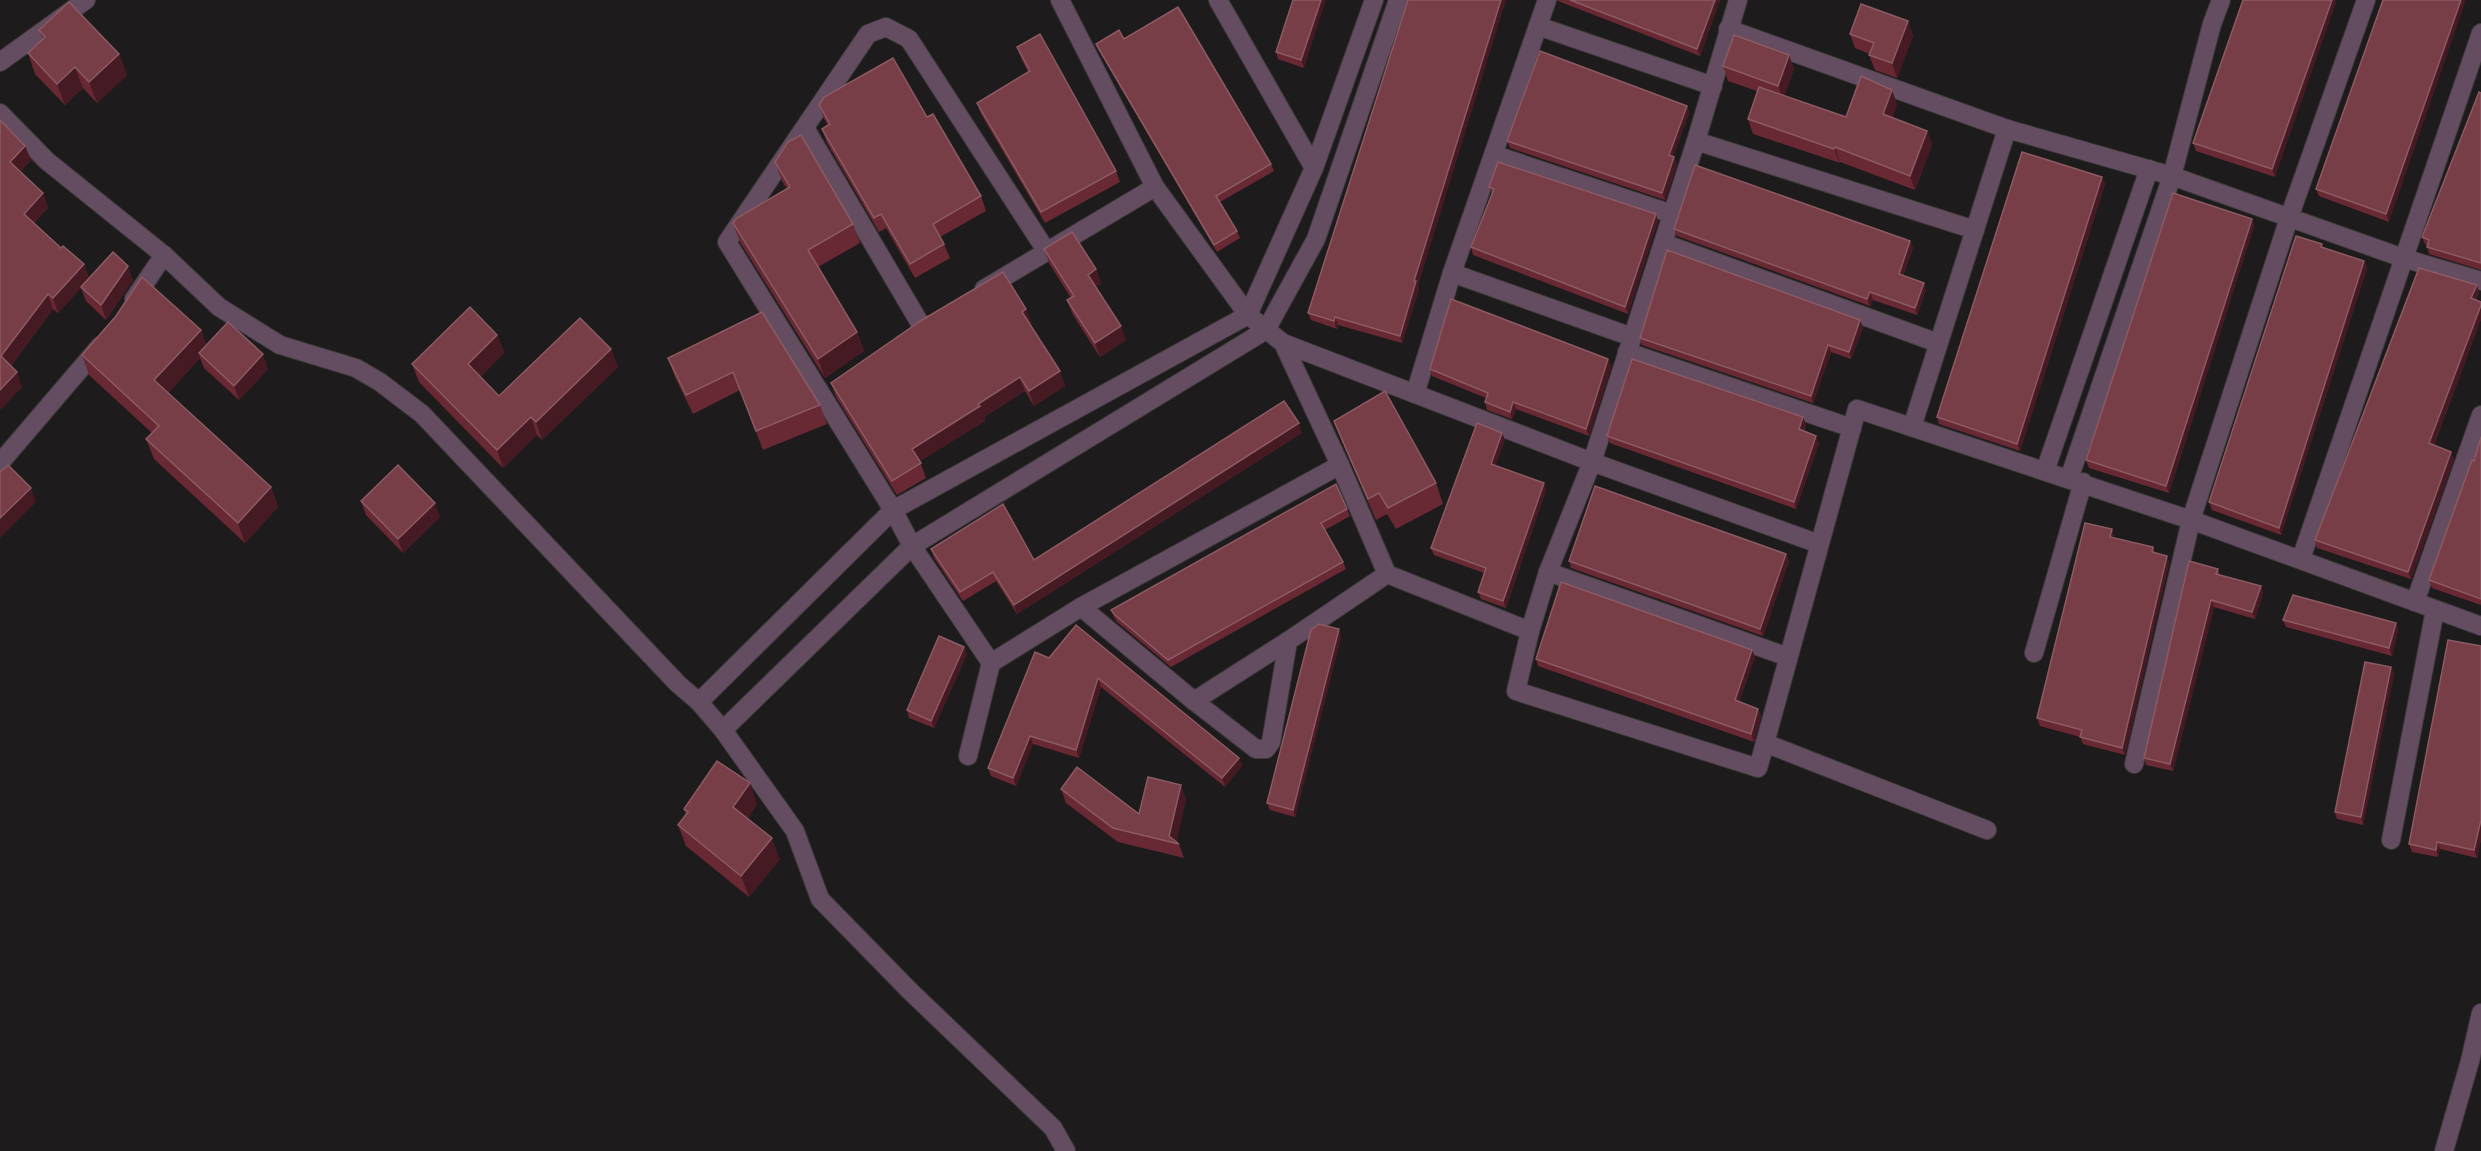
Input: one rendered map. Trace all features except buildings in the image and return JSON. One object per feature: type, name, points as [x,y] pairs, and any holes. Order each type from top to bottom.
[{"type":"street","points":[[0,62],[86,0]]},
{"type":"street","points":[[1060,0],[1155,187],[1248,315],[1283,343],[1592,462],[1819,544]]},
{"type":"street","points":[[1218,0],[1314,168]]},
{"type":"street","points":[[699,702],[893,510],[1248,315],[1314,168],[1374,0]]},
{"type":"street","points":[[723,730],[912,546],[1266,330],[1316,239],[1398,0]]},
{"type":"street","points":[[1415,394],[1452,273],[1495,155],[1547,0]]},
{"type":"street","points":[[1738,0],[1696,141],[1592,462],[1548,572],[1530,631],[1516,691],[1758,768],[1857,409],[2191,520],[2481,626]]},
{"type":"street","points":[[2034,653],[2076,481],[2172,176],[2212,24],[2221,0]]},
{"type":"street","points":[[2134,764],[2191,520],[2289,218],[2366,0]]},
{"type":"street","points":[[1538,26],[1713,87]]},
{"type":"street","points":[[991,663],[912,546],[893,510],[727,242],[868,34],[886,27],[909,39],[1047,252]]},
{"type":"street","points":[[1728,29],[2007,129],[2172,176],[2403,258],[2481,281]]},
{"type":"street","points":[[2301,559],[2403,258],[2474,73],[2481,33]]},
{"type":"street","points":[[0,113],[47,161],[164,255],[219,307],[280,345],[356,368],[380,382],[422,414],[669,675],[699,702],[723,730],[795,831],[820,899],[910,991],[1053,1128],[1066,1151]]},
{"type":"street","points":[[805,128],[921,325]]},
{"type":"street","points":[[1912,427],[2007,129]]},
{"type":"street","points":[[1696,141],[1974,230]]},
{"type":"street","points":[[1495,155],[1672,214]]},
{"type":"street","points":[[2045,471],[2149,170]]},
{"type":"street","points":[[970,297],[1155,187]]},
{"type":"street","points":[[1663,243],[1938,343]]},
{"type":"street","points":[[127,310],[164,255]]},
{"type":"street","points":[[1452,273],[1630,345],[1852,428]]},
{"type":"street","points":[[903,338],[940,314]]},
{"type":"street","points":[[0,463],[114,328]]},
{"type":"street","points":[[1283,343],[1340,465],[1386,574],[1530,631]]},
{"type":"street","points":[[820,395],[838,382]]},
{"type":"street","points":[[2415,602],[2475,451],[2481,415]]},
{"type":"street","points":[[968,756],[991,663],[1082,607],[1340,465]]},
{"type":"street","points":[[1548,572],[1788,657]]},
{"type":"street","points":[[1194,701],[1288,641],[1386,574]]},
{"type":"street","points":[[1082,607],[1194,701],[1256,749],[1266,749],[1271,742],[1288,641]]},
{"type":"street","points":[[2391,840],[2435,610]]},
{"type":"street","points":[[1765,743],[1988,830]]},
{"type":"street","points":[[2444,1151],[2476,1062],[2481,1012]]}]
